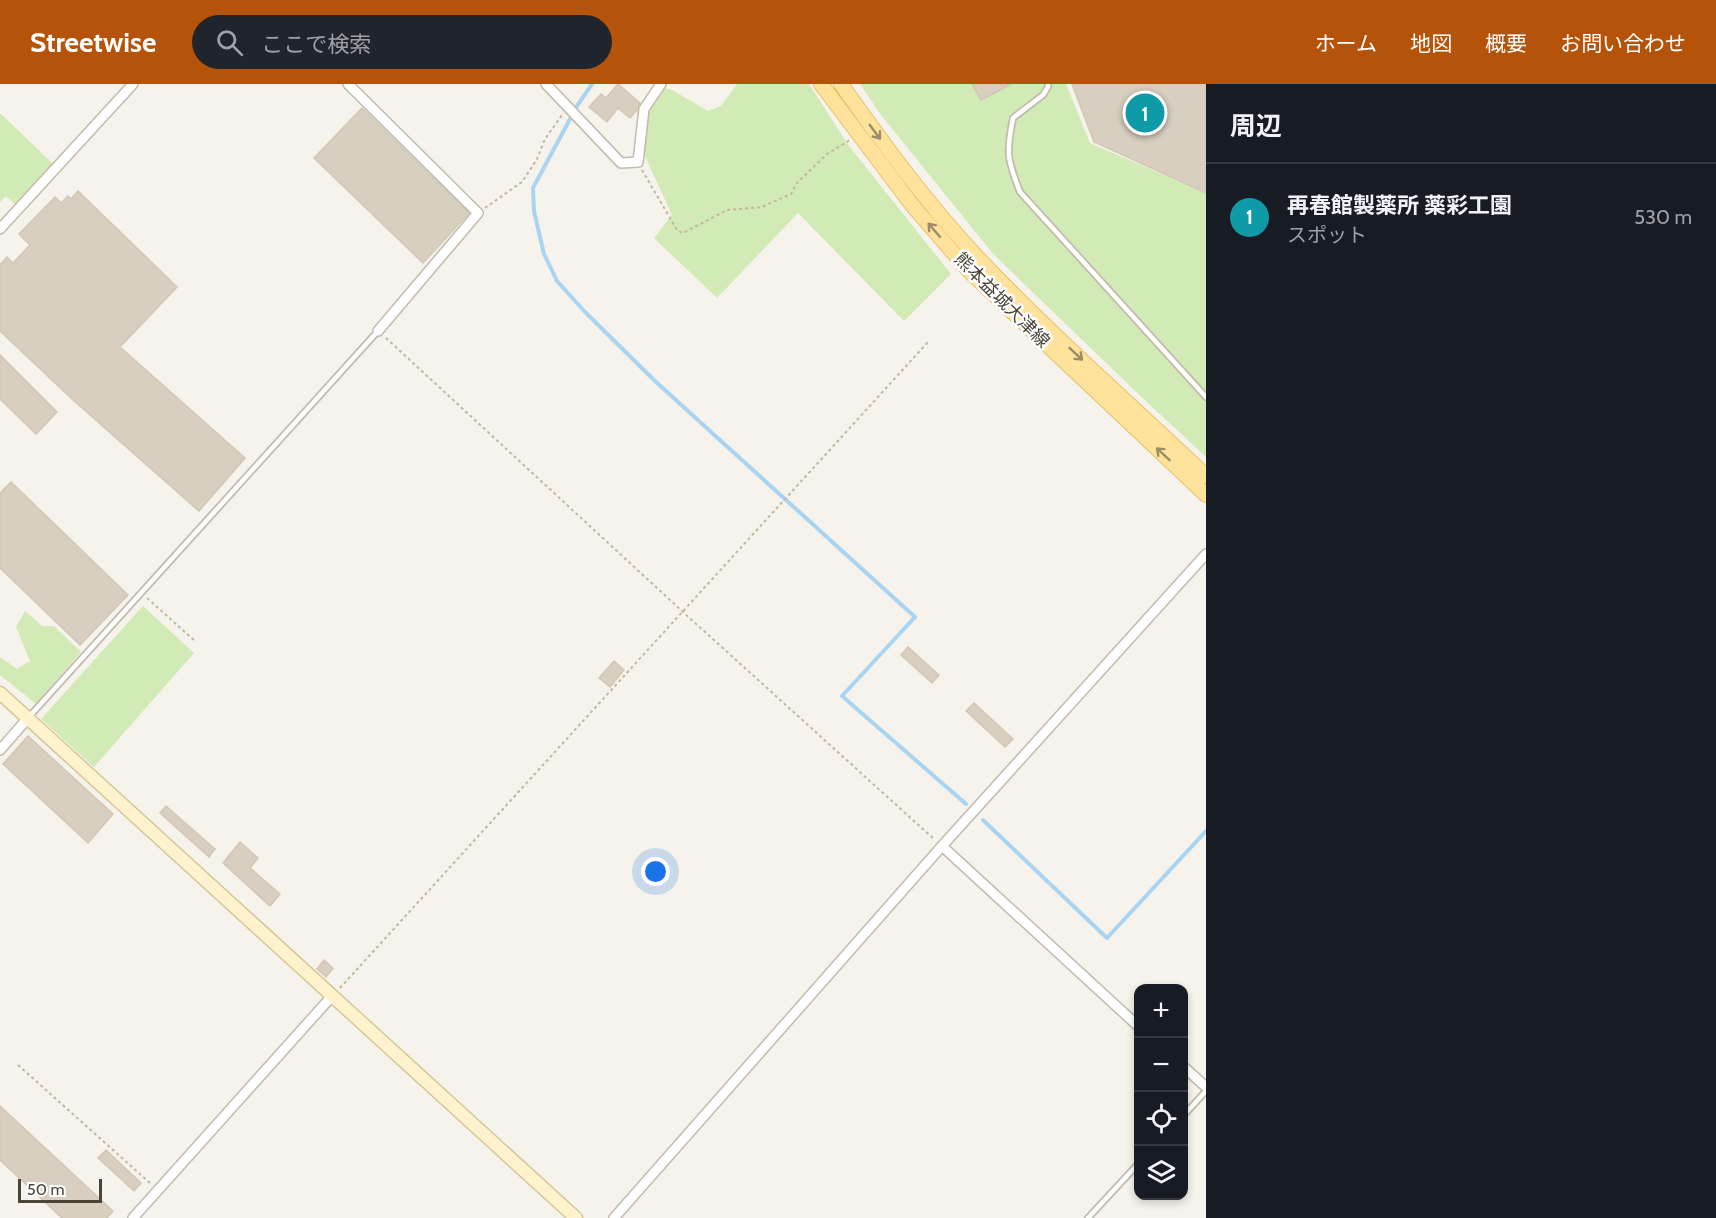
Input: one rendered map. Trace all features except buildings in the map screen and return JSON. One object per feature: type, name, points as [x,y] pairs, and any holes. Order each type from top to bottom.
[{"type":"main road","name":"熊本益城大津線","points":[[821,84],[912,205],[970,272],[1206,495]]},
{"type":"main road","name":"熊本益城大津線","points":[[841,84],[883,143],[978,258],[1043,324],[1206,476]]},
{"type":"street","points":[[0,229],[133,84]]},
{"type":"street","points":[[546,84],[621,163],[638,162],[645,109],[661,84]]},
{"type":"street","points":[[354,86],[478,213],[378,331]]},
{"type":"street","points":[[614,1218],[942,846],[1206,554]]},
{"type":"street","points":[[0,693],[576,1218]]},
{"type":"street","points":[[0,750],[28,718]]},
{"type":"street","points":[[942,846],[1134,1022]]},
{"type":"street","points":[[133,1218],[332,996]]},
{"type":"street","points":[[1188,1071],[1206,1089]]},
{"type":"lane","points":[[1048,84],[1043,95],[1013,118],[1007,149],[1011,170],[1020,192],[1206,397]]},
{"type":"lane","points":[[28,718],[378,331]]},
{"type":"lane","points":[[1188,1110],[1206,1089]]},
{"type":"lane","points":[[1088,1218],[1134,1168]]},
{"type":"path","points":[[478,213],[522,182],[537,159],[545,139],[569,108]]},
{"type":"path","points":[[638,162],[678,230],[683,232],[727,210],[762,207],[791,194],[797,183],[827,154],[858,135]]},
{"type":"path","points":[[378,331],[683,612],[942,846]]},
{"type":"path","points":[[332,996],[928,342]]},
{"type":"path","points":[[142,594],[196,642]]},
{"type":"path","points":[[18,1065],[158,1191]]},
{"type":"green space","points":[[737,84],[809,84],[849,146],[951,274],[904,321],[798,213],[717,298],[654,238],[672,215],[644,154],[648,111],[663,88],[672,90],[708,111],[721,106]]},
{"type":"green space","points":[[860,84],[1066,84],[1090,143],[1206,193],[1206,457],[994,255],[881,115]]},
{"type":"green space","points":[[0,113],[53,164],[16,205],[6,196],[0,202]]},
{"type":"green space","points":[[143,606],[194,653],[94,767],[41,719]]},
{"type":"green space","points":[[25,611],[42,626],[54,626],[81,652],[36,704],[0,675],[0,657],[17,669],[30,661],[16,627]]},
{"type":"waterway","points":[[592,84],[577,106],[533,188],[534,211],[544,254],[557,281],[656,382],[915,617],[842,696],[966,804]]},
{"type":"waterway","points":[[983,820],[1107,938],[1206,831]]},
{"type":"place","name":"再春館製薬所 薬彩工園","points":[[1145,113]]}]
